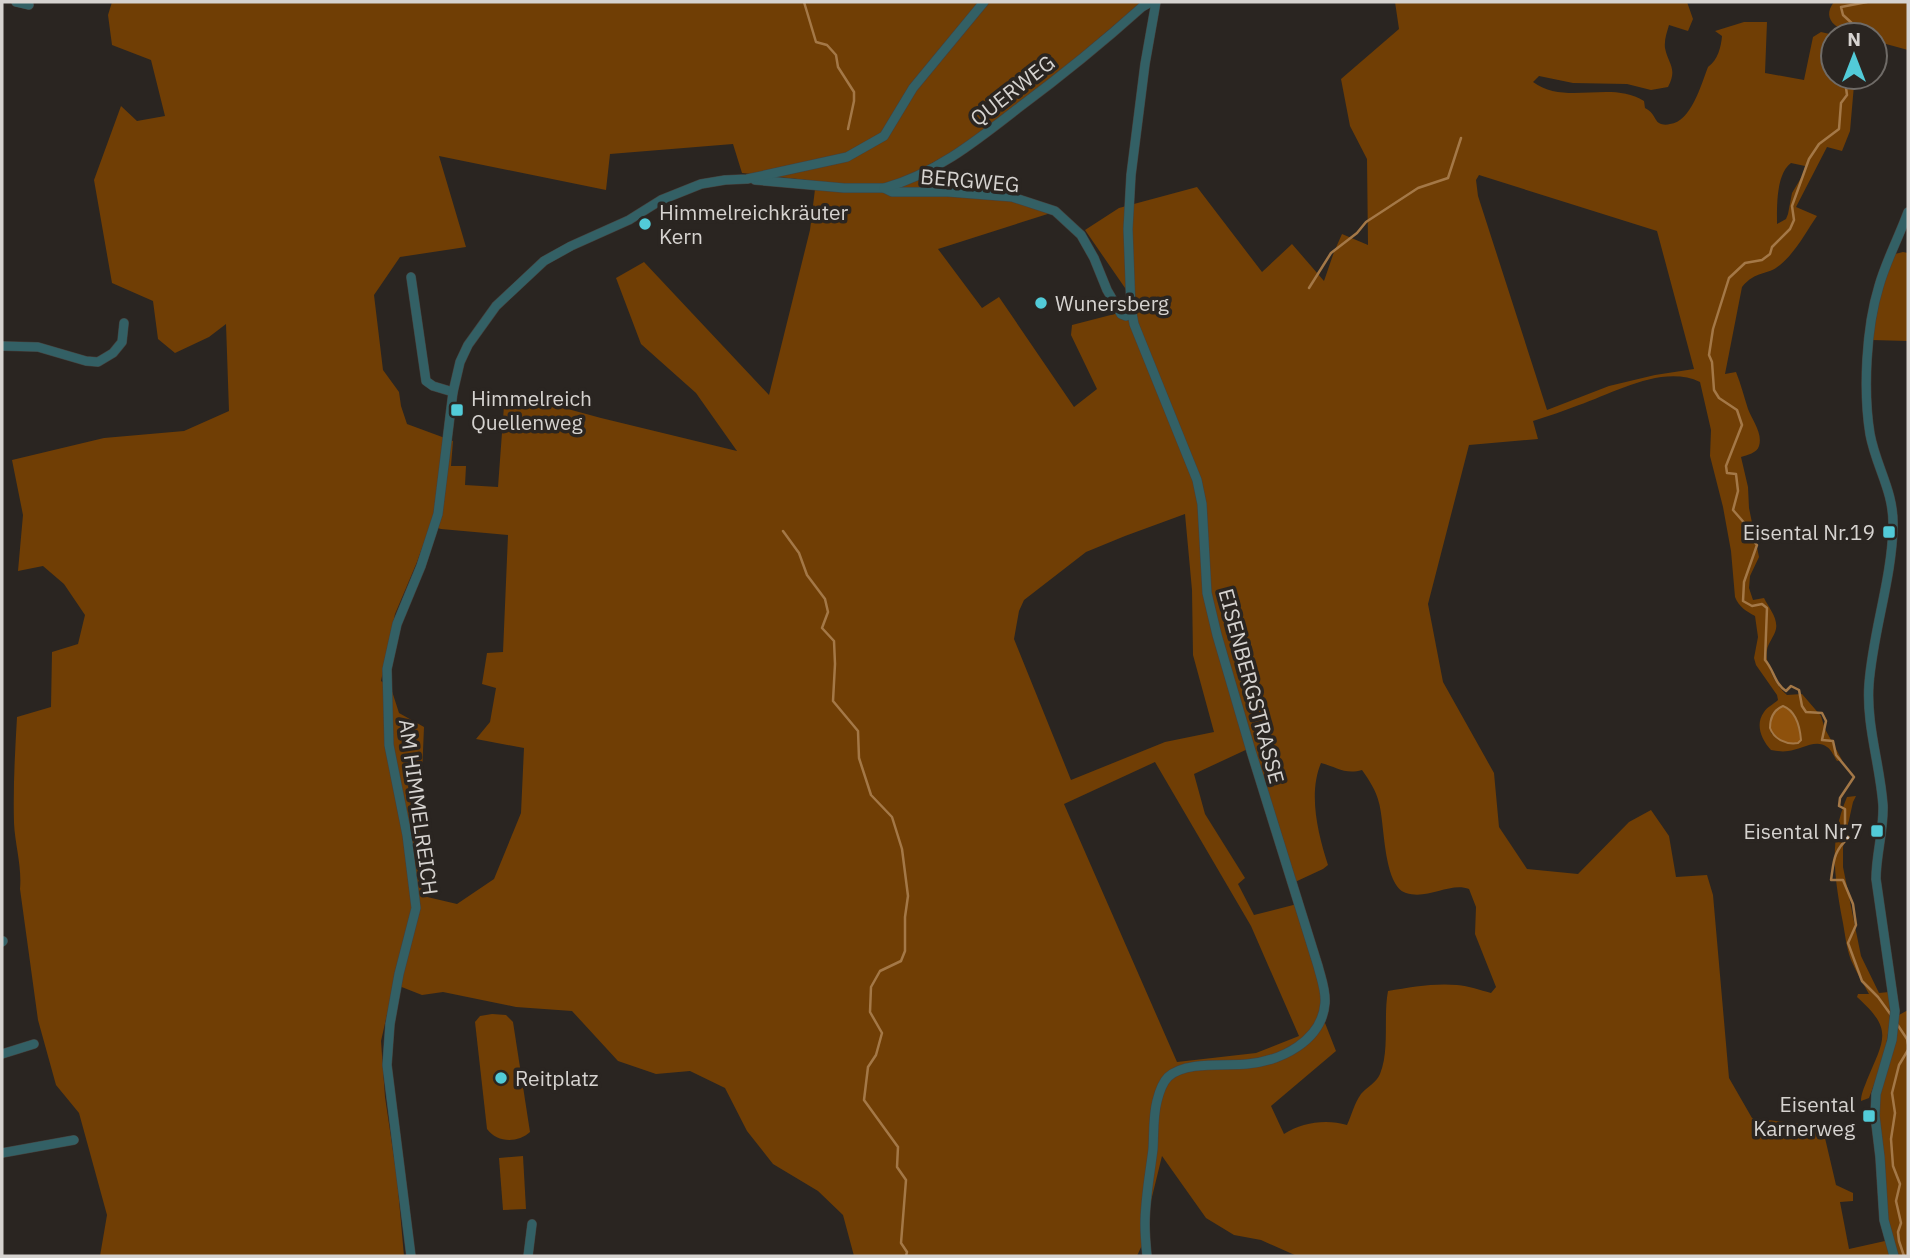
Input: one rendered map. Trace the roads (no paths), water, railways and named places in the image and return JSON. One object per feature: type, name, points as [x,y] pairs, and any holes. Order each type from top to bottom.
[{"type":"street","points":[[16,2],[29,5]]},
{"type":"street","name":"AM HIMMELREICH","points":[[411,1256],[387,1065],[390,1024],[399,974],[416,908],[407,835],[389,746],[387,668],[397,624],[421,566],[438,514],[453,392],[460,362],[468,345],[496,306],[544,261],[571,246],[629,220],[682,190],[847,157],[884,135],[913,88],[984,2]]},
{"type":"street","name":"QUERWEG","points":[[884,188],[903,183],[950,159],[1056,80],[1151,2]]},
{"type":"street","name":"EISENBERGSTRASSE","points":[[1147,1256],[1144,1225],[1156,1104],[1169,1076],[1191,1067],[1248,1064],[1287,1052],[1315,1031],[1325,1000],[1318,966],[1254,764],[1217,635],[1207,593],[1202,504],[1196,480],[1132,314],[1128,239],[1131,175],[1156,2]]},
{"type":"street","name":"BERGWEG","points":[[747,179],[844,188],[884,188],[892,192],[948,192],[1012,197],[1055,211],[1081,235],[1121,314],[1132,314]]},
{"type":"street","points":[[1894,1256],[1884,1220],[1875,1106],[1890,1048],[1894,1002],[1876,879],[1883,804],[1872,736],[1869,695],[1872,661],[1888,574],[1893,516],[1892,499],[1872,444],[1867,399],[1869,339],[1875,301],[1883,273],[1908,212]]},
{"type":"street","points":[[411,277],[426,381],[453,392]]},
{"type":"street","points":[[2,345],[38,347],[98,362],[113,353],[122,342],[124,323]]},
{"type":"street","points":[[2,1054],[34,1044]]},
{"type":"street","points":[[2,1153],[74,1140]]},
{"type":"street","points":[[528,1256],[532,1224]]},
{"type":"waterway","points":[[804,2],[816,42],[827,45],[836,55],[838,67],[854,92],[848,129]]},
{"type":"waterway","points":[[1850,21],[1843,15],[1841,7],[1867,2]]},
{"type":"waterway","points":[[1846,91],[1847,95],[1841,103],[1839,129],[1819,144],[1809,159],[1792,206],[1794,220],[1790,229],[1772,247],[1770,254],[1762,260],[1745,263],[1729,278],[1713,329],[1709,355],[1714,390],[1719,398],[1737,410],[1742,425],[1726,466],[1727,473],[1736,474],[1738,491],[1733,510],[1747,526],[1747,534],[1757,545],[1744,582],[1743,601],[1752,606],[1762,604],[1767,608],[1765,660],[1782,688],[1786,691],[1791,686],[1799,690],[1806,712],[1822,713],[1826,721],[1822,740],[1833,741],[1836,755],[1854,777],[1840,798],[1839,806],[1845,809],[1845,829],[1849,837],[1837,852],[1831,880],[1843,880],[1853,904],[1856,925],[1848,943],[1862,981],[1891,1015]]},
{"type":"waterway","points":[[1309,288],[1331,253],[1357,233],[1366,222],[1418,188],[1448,178],[1461,138]]},
{"type":"waterway","points":[[783,531],[799,553],[807,575],[825,599],[828,612],[822,628],[834,641],[833,701],[858,731],[859,758],[871,795],[892,817],[902,849],[908,896],[905,951],[901,961],[880,971],[871,987],[870,1012],[882,1033],[876,1055],[868,1067],[864,1100],[898,1147],[897,1167],[906,1180],[901,1243],[907,1252],[906,1256]]},
{"type":"waterway","points":[[1897,1024],[1908,1044]]},
{"type":"waterway","points":[[1904,1256],[1899,1241],[1901,1223],[1896,1201],[1900,1184],[1893,1166],[1891,1139],[1895,1113],[1892,1093],[1899,1065],[1908,1050]]},
{"type":"place","name":"Himmelreichkräuter Kern","points":[[645,224]]},
{"type":"place","name":"Wunersberg","points":[[1041,303]]},
{"type":"place","name":"Himmelreich Quellenweg","points":[[457,410]]},
{"type":"place","name":"Eisental Nr.19","points":[[1889,532]]},
{"type":"place","name":"Eisental Nr.7","points":[[1877,831]]},
{"type":"place","name":"Reitplatz","points":[[501,1078]]},
{"type":"place","name":"Eisental Karnerweg","points":[[1869,1116]]}]
